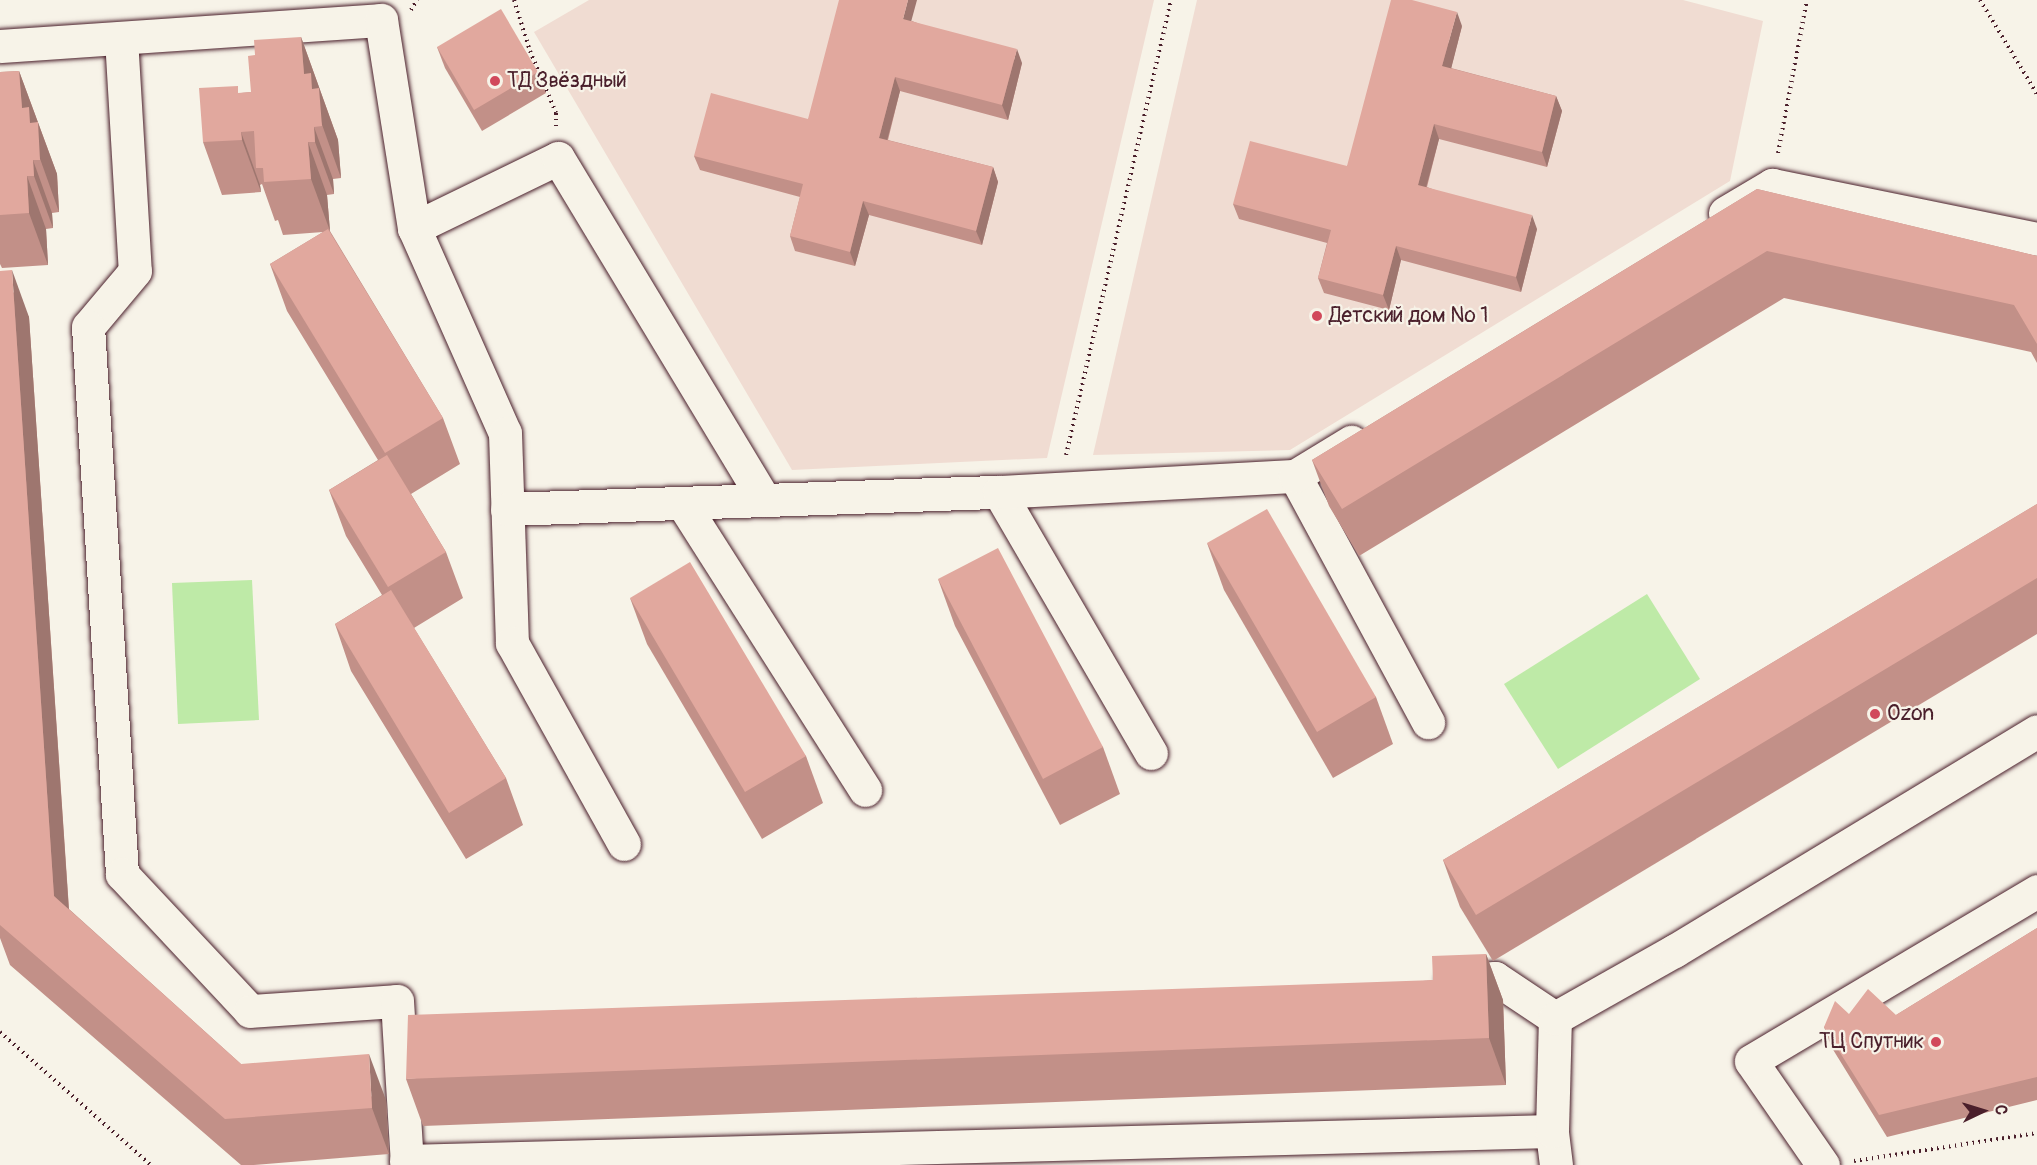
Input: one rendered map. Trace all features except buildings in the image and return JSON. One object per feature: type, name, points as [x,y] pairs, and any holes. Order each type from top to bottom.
[{"type":"lane","points":[[0,46],[381,20],[414,228],[505,433],[512,643],[624,844]]},
{"type":"lane","points":[[121,38],[135,271],[88,327],[122,874],[250,1011],[397,1001],[407,1163],[1552,1131]]},
{"type":"lane","points":[[414,228],[558,158],[764,500]]},
{"type":"lane","points":[[1701,228],[1772,185],[2037,239]]},
{"type":"lane","points":[[507,509],[999,492],[1295,476],[1377,426]]},
{"type":"lane","points":[[1295,476],[1428,722]]},
{"type":"lane","points":[[999,492],[1151,753]]},
{"type":"lane","points":[[683,504],[865,790]]},
{"type":"lane","points":[[1555,1017],[1674,951],[2037,731]]},
{"type":"lane","points":[[1835,1163],[1751,1061],[2037,891]]},
{"type":"lane","points":[[1425,983],[1495,978],[1555,1017]]},
{"type":"lane","points":[[1555,1017],[1552,1131],[1556,1165]]},
{"type":"path","points":[[514,0],[530,51],[556,113],[558,158]]},
{"type":"path","points":[[1059,489],[1171,0]]},
{"type":"path","points":[[1772,185],[1807,0]]},
{"type":"path","points":[[1980,0],[2037,94]]},
{"type":"path","points":[[0,1032],[151,1165]]},
{"type":"path","points":[[1835,1163],[2037,1133]]},
{"type":"shaded area","points":[[589,0],[1154,0],[1047,458],[792,470],[534,32]]},
{"type":"shaded area","name":"Детский дом № 1","points":[[1197,0],[1683,0],[1763,21],[1730,181],[1290,450],[1093,455]]},
{"type":"green space","points":[[252,580],[259,720],[178,724],[172,583]]},
{"type":"green space","points":[[1647,594],[1700,679],[1558,769],[1504,684]]},
{"type":"place","name":"ТД Звёздный","points":[[495,81]]},
{"type":"place","name":"Детский дом № 1","points":[[1317,316]]},
{"type":"place","name":"Ozon","points":[[1875,714]]},
{"type":"place","name":"ТЦ Спутник","points":[[1936,1042]]}]
